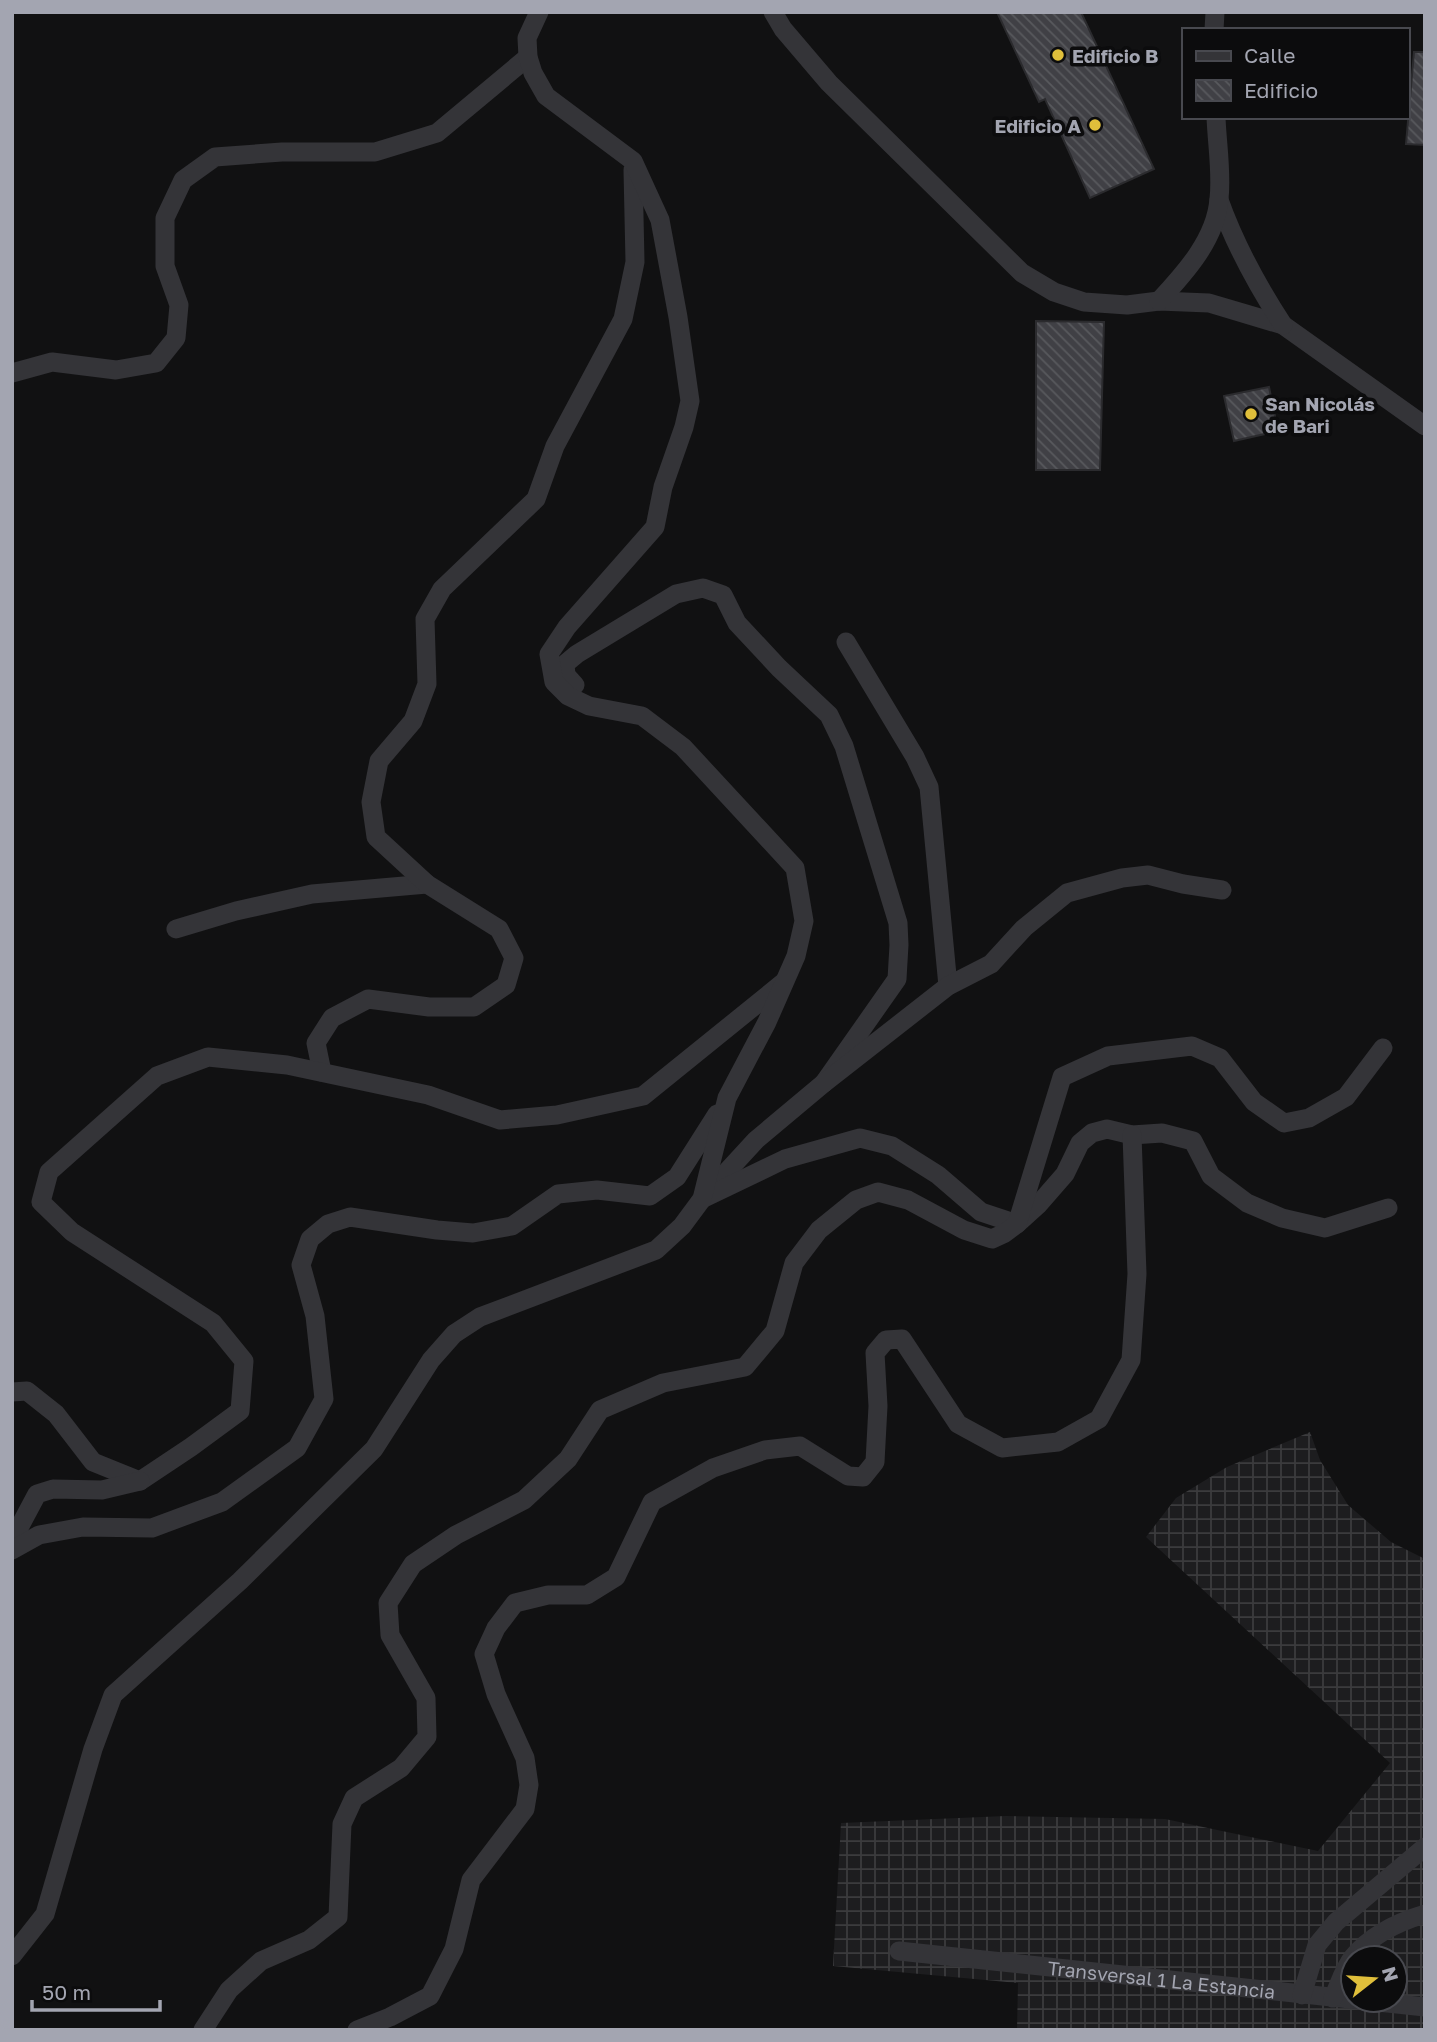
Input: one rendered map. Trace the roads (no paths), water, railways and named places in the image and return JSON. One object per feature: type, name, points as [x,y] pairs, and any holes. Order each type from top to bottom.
[{"type":"street","points":[[12,1550],[39,1535],[83,1527],[152,1528],[222,1502],[297,1448],[324,1399],[315,1315],[301,1265],[310,1239],[328,1224],[350,1217],[473,1233],[512,1226],[558,1194],[597,1190],[650,1196],[677,1177],[727,1098],[767,1022],[796,956],[804,921],[795,868],[683,747],[642,716],[589,706],[569,696],[554,682],[549,653],[567,627],[655,527],[663,487],[690,401],[660,220],[633,162],[546,96],[533,74],[528,57],[527,38],[539,12]]},
{"type":"street","points":[[773,12],[783,29],[829,83],[1022,273],[1055,292],[1084,302],[1127,305],[1159,301],[1209,303],[1283,325],[1425,426]]},
{"type":"street","points":[[12,373],[52,362],[117,370],[156,363],[176,338],[179,304],[165,266],[165,218],[183,180],[215,157],[282,152],[375,152],[437,133],[528,57]]},
{"type":"street","points":[[1159,301],[1189,267],[1214,222],[1219,200],[1216,119]]},
{"type":"street","points":[[322,1072],[316,1043],[332,1018],[368,999],[429,1007],[474,1007],[506,985],[514,958],[499,929],[427,884],[376,837],[371,802],[379,761],[413,721],[427,684],[425,619],[442,589],[536,499],[555,446],[623,319],[635,262],[633,162]]},
{"type":"street","points":[[1219,200],[1248,269],[1283,325]]},
{"type":"street","points":[[575,685],[566,675],[565,664],[576,654],[676,594],[704,588],[723,595],[737,623],[779,668],[829,715],[844,746],[898,923],[900,945],[897,979],[824,1083]]},
{"type":"street","points":[[846,642],[915,757],[929,787],[948,986]]},
{"type":"street","points":[[12,1956],[45,1914],[93,1749],[113,1695],[240,1581],[374,1450],[431,1360],[454,1334],[480,1317],[656,1250],[682,1226],[702,1199],[756,1140],[948,986],[990,964],[1024,929],[1067,893],[1122,878],[1147,875],[1222,890]]},
{"type":"street","points":[[176,929],[236,911],[312,894],[427,884]]},
{"type":"street","points":[[12,1541],[37,1494],[53,1489],[102,1490],[140,1481],[240,1411],[244,1361],[213,1323],[72,1232],[41,1202],[49,1172],[157,1076],[208,1057],[287,1065],[322,1072],[428,1095],[500,1120],[557,1115],[643,1096],[786,981]]},
{"type":"street","points":[[1017,1224],[1062,1077],[1108,1056],[1192,1046],[1220,1058],[1254,1102],[1284,1123],[1309,1118],[1346,1097],[1382,1048]]},
{"type":"street","points":[[702,1199],[727,1098]]},
{"type":"street","points":[[203,2030],[229,1990],[261,1961],[309,1940],[338,1917],[342,1824],[354,1798],[401,1768],[427,1737],[426,1698],[390,1636],[389,1625],[388,1603],[413,1564],[456,1535],[524,1500],[568,1459],[600,1410],[663,1383],[745,1367],[775,1331],[793,1263],[819,1230],[856,1200],[878,1192],[908,1200],[964,1230],[992,1239],[1005,1233],[1038,1205],[1065,1174],[1080,1143],[1091,1133],[1107,1129],[1132,1135],[1162,1133],[1193,1141],[1211,1176],[1247,1203],[1282,1218],[1325,1228],[1388,1209]]},
{"type":"street","points":[[357,2030],[390,2017],[430,1996],[454,1949],[471,1880],[525,1809],[529,1784],[525,1758],[496,1694],[484,1654],[496,1628],[515,1603],[548,1595],[587,1595],[616,1577],[652,1502],[713,1468],[765,1450],[800,1446],[841,1473],[863,1477],[875,1462],[878,1406],[875,1353],[886,1340],[902,1339],[958,1424],[1002,1448],[1058,1442],[1099,1419],[1131,1360],[1138,1274],[1132,1135]]},
{"type":"street","points":[[702,1199],[785,1159],[860,1138],[892,1146],[938,1175],[981,1212],[1017,1224]]},
{"type":"street","points":[[12,1392],[27,1391],[56,1414],[93,1462],[140,1481]]},
{"type":"street","points":[[1301,1995],[1317,1945],[1336,1922],[1425,1847]]},
{"type":"street","points":[[1333,1998],[1352,1958],[1372,1939],[1400,1921],[1425,1913]]},
{"type":"street","name":"Transversal 1 La Estancia","points":[[900,1951],[1425,2007]]},
{"type":"place","name":"Edificio B","points":[[1058,55]]},
{"type":"place","name":"Edificio A","points":[[1095,125]]},
{"type":"place","name":"San Nicolás de Bari","points":[[1251,414]]}]
